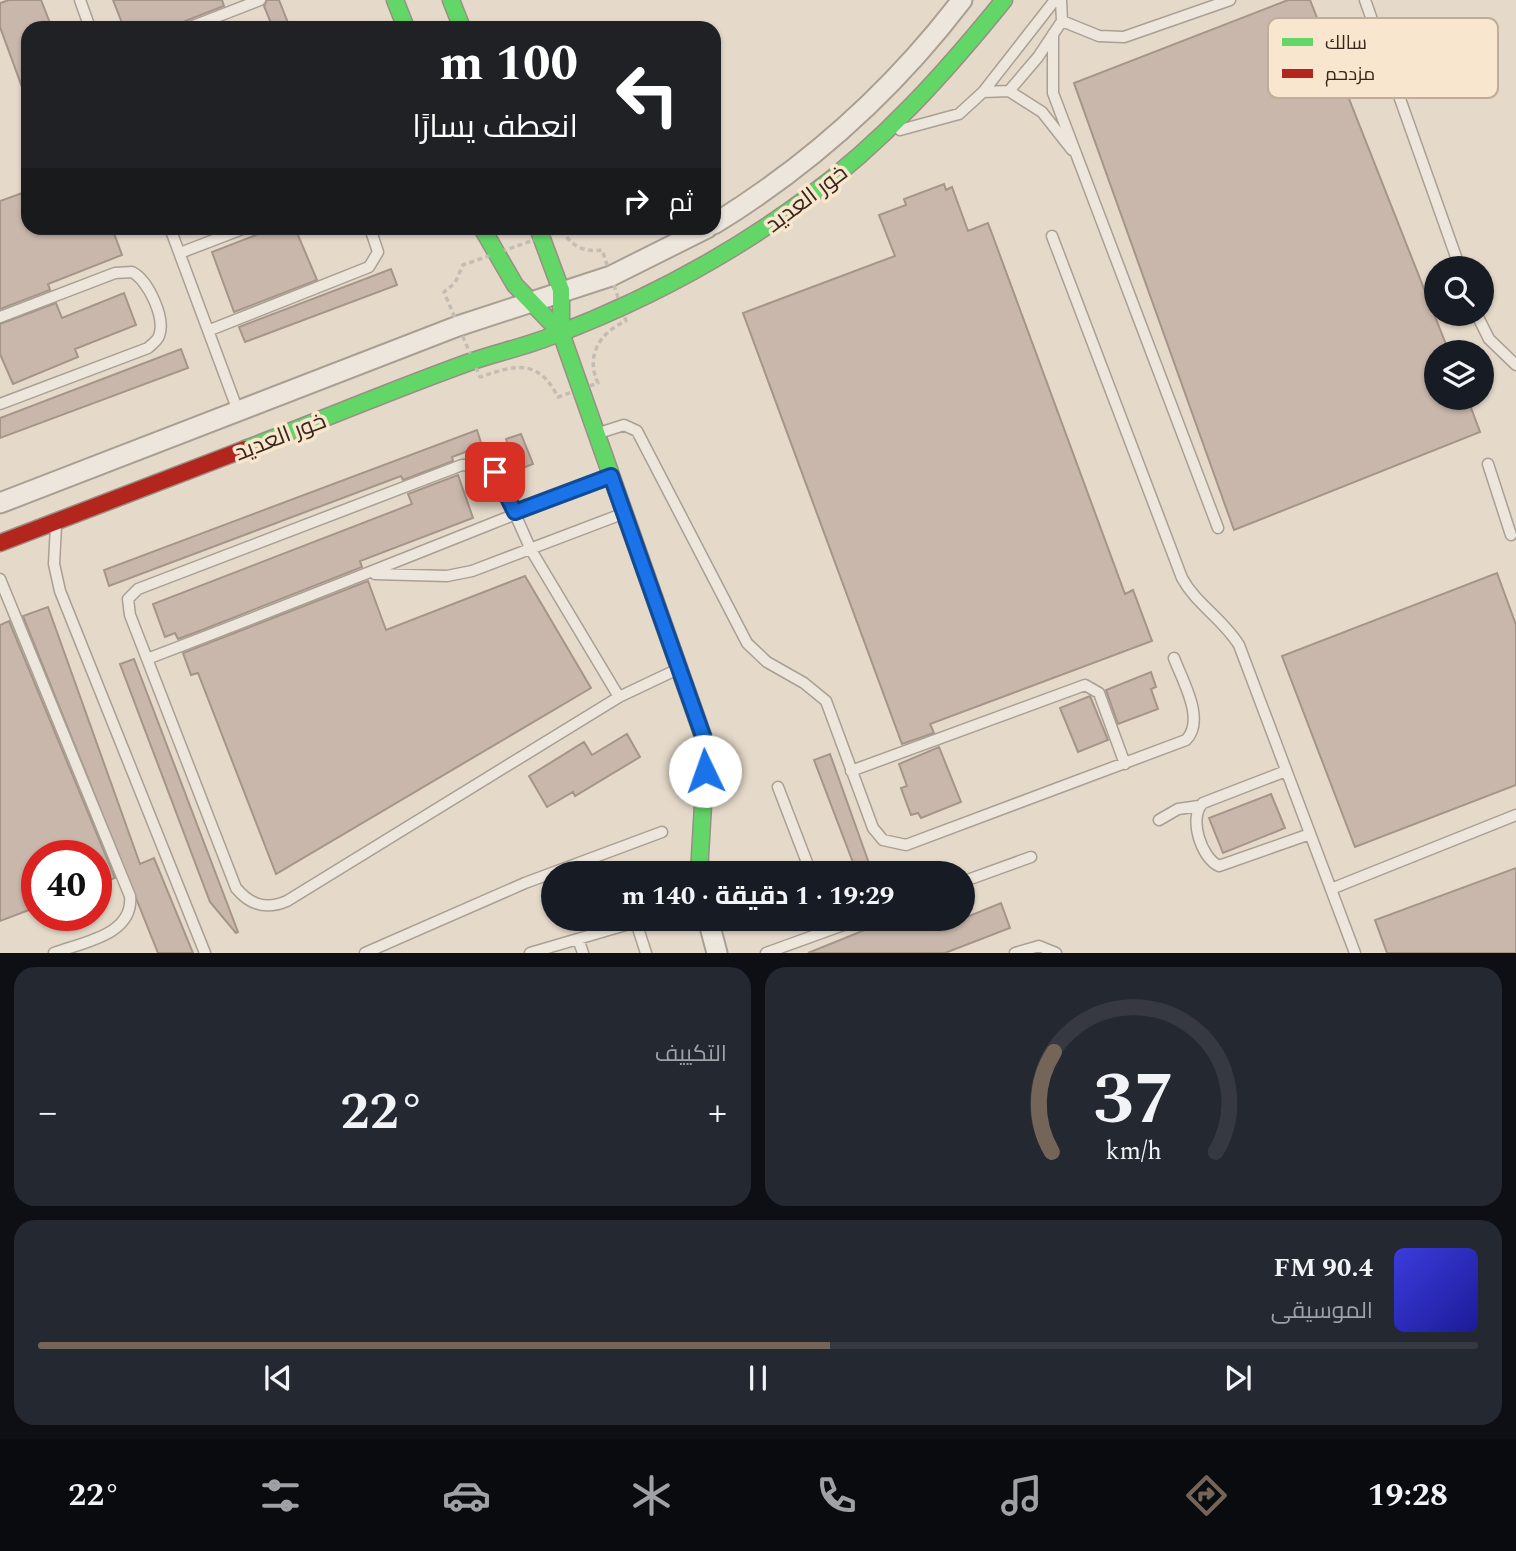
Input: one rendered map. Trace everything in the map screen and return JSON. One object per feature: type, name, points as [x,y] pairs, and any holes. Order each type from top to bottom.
[{"type":"street","points":[[395,0],[403,21]]},
{"type":"street","points":[[451,0],[459,21]]},
{"type":"street","name":"خور العديد","points":[[721,218],[801,164],[874,100],[914,58],[962,0]]},
{"type":"street","name":"خور العديد","points":[[0,543],[472,361],[561,333],[680,280],[734,249],[830,183],[889,132],[960,59],[1004,0]]},
{"type":"street","points":[[485,235],[494,255],[527,302],[561,333]]},
{"type":"street","points":[[541,235],[561,290],[561,333],[705,748],[700,861]]},
{"type":"street","name":"خور العديد","points":[[0,503],[527,302],[639,264],[695,235]]},
{"type":"street","points":[[711,931],[717,953]]},
{"type":"lane","points":[[80,0],[88,21]]},
{"type":"lane","points":[[206,21],[260,0]]},
{"type":"lane","points":[[889,132],[959,114],[983,92],[1058,0]]},
{"type":"lane","points":[[1009,91],[1062,21],[1058,0]]},
{"type":"lane","points":[[1062,21],[1099,36],[1124,37],[1230,0]]},
{"type":"lane","points":[[1365,0],[1371,18]]},
{"type":"lane","points":[[1053,34],[1053,93],[1219,528]]},
{"type":"lane","points":[[983,92],[1009,91],[1042,112],[1080,162]]},
{"type":"lane","points":[[1400,98],[1456,256]]},
{"type":"lane","points":[[173,235],[238,411]]},
{"type":"lane","points":[[180,253],[227,235]]},
{"type":"lane","points":[[210,330],[369,267],[378,252],[372,235]]},
{"type":"lane","points":[[1052,236],[1182,578],[1193,596],[1219,618],[1239,645],[1355,953]]},
{"type":"lane","points":[[0,317],[115,274],[132,272],[144,282],[161,327],[160,335],[148,348],[0,404]]},
{"type":"lane","points":[[1482,326],[1489,339],[1516,365]]},
{"type":"lane","points":[[596,434],[624,425],[637,431],[747,643],[767,662],[804,683],[826,702],[873,828],[883,840],[898,845],[1181,742],[1193,731],[1195,720],[1174,658]]},
{"type":"lane","points":[[1488,464],[1514,534],[1516,547]]},
{"type":"lane","points":[[619,697],[531,550],[495,472],[485,466],[462,465],[138,589],[128,598],[128,607],[236,888],[253,903],[264,906],[287,901],[619,697],[678,669]]},
{"type":"lane","points":[[148,659],[371,574],[407,555],[611,476]]},
{"type":"lane","points":[[371,574],[460,574],[531,550],[625,513]]},
{"type":"lane","points":[[56,521],[54,564],[60,591],[205,953]]},
{"type":"lane","points":[[0,580],[130,896],[128,915],[116,930],[54,953]]},
{"type":"lane","points":[[851,771],[1085,685],[1099,693],[1125,764]]},
{"type":"lane","points":[[1159,820],[1178,808],[1199,806],[1286,771]]},
{"type":"lane","points":[[778,787],[806,861]]},
{"type":"lane","points":[[1199,806],[1195,814],[1196,824],[1209,858],[1219,866],[1310,834]]},
{"type":"lane","points":[[1331,889],[1516,815]]},
{"type":"lane","points":[[365,953],[525,883],[662,832]]},
{"type":"lane","points":[[975,877],[1031,857]]},
{"type":"lane","points":[[530,953],[605,931]]},
{"type":"lane","points":[[643,931],[646,953]]},
{"type":"lane","points":[[766,953],[814,931]]},
{"type":"lane","points":[[578,939],[583,953]]},
{"type":"lane","points":[[1015,953],[1040,946],[1056,953]]},
{"type":"building","points":[[9,0],[41,0],[49,21],[21,21],[21,84],[0,27],[0,3]]},
{"type":"building","points":[[113,0],[222,0],[224,6],[185,21],[121,21]]},
{"type":"building","points":[[267,0],[279,0],[287,21],[270,21],[264,6]]},
{"type":"building","points":[[1288,0],[1310,0],[1317,18],[1268,18],[1268,98],[1349,98],[1424,289],[1424,326],[1439,326],[1444,340],[1424,340],[1424,410],[1472,410],[1480,432],[1234,530],[1074,83]]},
{"type":"building","points":[[944,184],[946,190],[952,187],[968,231],[988,223],[1125,594],[1133,590],[1152,641],[930,724],[934,733],[902,744],[743,313],[895,256],[879,215],[906,205],[904,199]]},
{"type":"building","points":[[21,194],[21,235],[115,235],[122,255],[48,284],[50,290],[0,309],[0,201]]},
{"type":"building","points":[[256,235],[298,235],[317,280],[234,312],[212,252]]},
{"type":"building","points":[[391,269],[397,285],[245,342],[239,327]]},
{"type":"building","points":[[124,293],[136,325],[75,349],[78,357],[13,384],[0,354],[0,324],[56,303],[62,318]]},
{"type":"building","points":[[181,349],[188,368],[0,438],[0,418]]},
{"type":"building","points":[[477,430],[482,446],[452,457],[453,461],[403,480],[401,476],[109,586],[104,570]]},
{"type":"building","points":[[521,434],[533,464],[518,470],[506,439]]},
{"type":"building","points":[[458,475],[473,518],[360,561],[362,567],[202,630],[178,639],[175,633],[165,637],[153,604],[412,504],[408,494]]},
{"type":"building","points":[[1497,573],[1516,625],[1516,785],[1355,847],[1282,656]]},
{"type":"building","points":[[525,576],[591,688],[276,874],[198,673],[191,675],[183,653],[368,581],[386,630]]},
{"type":"building","points":[[48,607],[140,864],[154,858],[193,953],[158,953],[23,616]]},
{"type":"building","points":[[9,621],[99,840],[21,840],[21,913],[0,921],[0,625]]},
{"type":"building","points":[[134,659],[238,932],[236,933],[210,902],[120,664]]},
{"type":"building","points":[[1151,672],[1156,687],[1151,689],[1158,709],[1118,724],[1106,690]]},
{"type":"building","points":[[1090,696],[1108,740],[1078,752],[1060,708]]},
{"type":"building","points":[[627,734],[640,757],[575,796],[573,792],[547,807],[529,776],[584,742],[592,755]]},
{"type":"building","points":[[939,747],[961,802],[921,818],[918,813],[911,815],[901,788],[907,786],[899,764]]},
{"type":"building","points":[[830,754],[868,861],[852,861],[814,760]]},
{"type":"building","points":[[1271,794],[1285,828],[1223,853],[1209,818]]},
{"type":"building","points":[[1516,868],[1516,953],[1387,953],[1375,920]]},
{"type":"building","points":[[1001,903],[1010,928],[945,953],[808,953],[862,931],[975,931],[975,914]]},
{"type":"traffic: fast","points":[[395,0],[403,21]]},
{"type":"traffic: fast","points":[[451,0],[459,21]]},
{"type":"traffic: fast","points":[[245,449],[439,373],[586,323],[716,258],[778,219],[862,154],[936,80],[1004,0]]},
{"type":"traffic: fast","points":[[486,235],[515,285],[561,333]]},
{"type":"traffic: fast","points":[[541,235],[561,290],[561,333],[703,736],[705,771],[700,861]]},
{"type":"traffic: jam","points":[[0,543],[245,449]]},
{"type":"route","points":[[495,472],[515,512],[611,476],[703,736],[705,771]]}]
